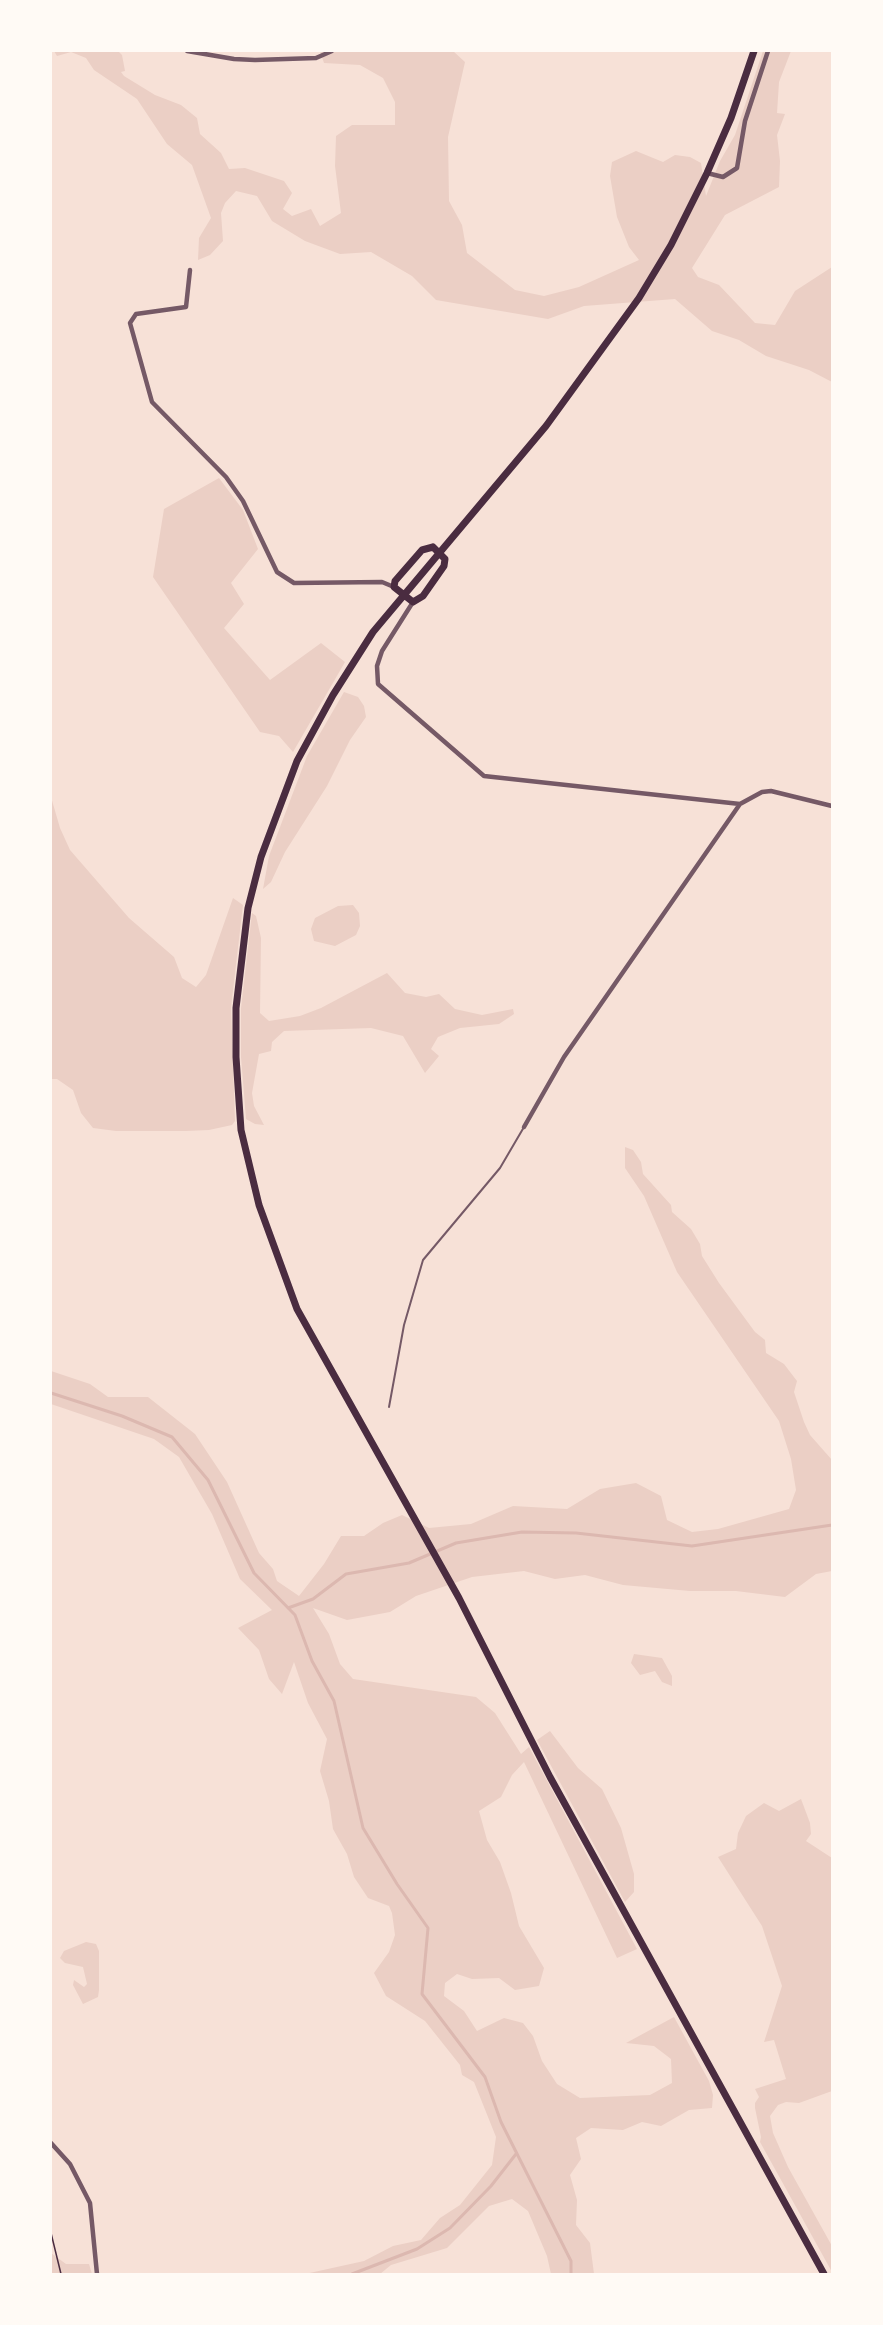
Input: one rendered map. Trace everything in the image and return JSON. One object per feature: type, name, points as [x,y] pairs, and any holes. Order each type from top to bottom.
[{"type":"main road","points":[[754,51],[731,118],[707,173],[671,245],[639,298],[598,358],[546,426],[403,596],[357,657],[297,761],[261,857],[243,939],[236,1008],[241,1130],[259,1205],[297,1309],[459,1598],[514,1708],[824,2274]]},
{"type":"main road","points":[[433,547],[445,559],[444,566],[423,596],[413,602],[394,587],[394,581],[422,550],[433,547]]},
{"type":"street","points":[[187,51],[255,60],[316,58],[332,51]]},
{"type":"street","points":[[707,173],[723,177],[737,168],[745,121],[768,51]]},
{"type":"street","points":[[190,270],[186,307],[136,314],[130,322],[152,402],[226,477],[243,501],[277,572],[294,583],[382,582],[394,587]]},
{"type":"street","points":[[413,602],[382,651],[377,666],[378,684],[484,776],[740,804]]},
{"type":"street","points":[[524,1127],[569,1049],[740,804],[762,792],[771,791],[832,806]]},
{"type":"street","points":[[51,2143],[70,2163],[90,2203],[97,2274]]},
{"type":"lane","points":[[389,1407],[404,1325],[423,1260],[500,1168],[524,1127]]},
{"type":"path","points":[[51,2233],[61,2274]]},
{"type":"shaded area","points":[[54,51],[118,51],[122,55],[125,71],[121,72],[124,76],[155,95],[181,105],[197,118],[200,134],[221,153],[229,169],[245,168],[284,181],[292,193],[283,209],[292,216],[311,209],[320,226],[341,213],[335,166],[336,136],[352,125],[395,125],[395,102],[383,78],[360,65],[324,63],[320,51],[453,51],[465,62],[448,137],[449,201],[462,225],[467,253],[515,290],[544,296],[579,287],[639,260],[629,247],[617,217],[610,176],[612,162],[636,151],[663,162],[675,155],[690,157],[701,163],[706,196],[720,161],[735,135],[763,51],[791,51],[779,82],[777,113],[785,114],[777,135],[780,161],[779,187],[725,215],[692,268],[698,277],[719,285],[755,323],[775,325],[795,291],[832,267],[832,382],[809,370],[766,356],[739,340],[712,331],[675,299],[584,306],[548,319],[436,300],[412,276],[371,252],[340,254],[305,241],[272,221],[257,196],[236,191],[225,203],[221,213],[223,241],[210,255],[198,260],[199,238],[211,218],[192,165],[167,144],[137,99],[94,70],[86,58],[71,52],[57,56]]},
{"type":"shaded area","points":[[219,478],[243,510],[258,549],[231,583],[244,604],[224,628],[270,680],[321,643],[345,662],[293,752],[279,736],[260,732],[153,577],[164,509]]},
{"type":"shaded area","points":[[344,692],[358,697],[364,706],[366,717],[350,740],[327,786],[285,852],[271,882],[263,889],[269,856],[307,756]]},
{"type":"shaded area","points":[[51,797],[60,828],[70,850],[129,918],[174,957],[182,978],[196,987],[206,975],[233,898],[243,905],[231,1008],[235,1121],[232,1125],[209,1130],[186,1131],[116,1131],[93,1128],[81,1113],[73,1090],[57,1079],[51,1079]]},
{"type":"shaded area","points":[[353,905],[359,913],[360,926],[356,935],[335,946],[314,941],[311,929],[315,918],[338,906]]},
{"type":"shaded area","points":[[252,913],[256,916],[261,938],[260,1013],[269,1021],[300,1016],[321,1008],[387,973],[405,993],[426,997],[439,994],[455,1009],[482,1015],[513,1009],[514,1014],[499,1024],[460,1028],[438,1037],[431,1049],[439,1056],[425,1073],[403,1036],[371,1028],[284,1031],[272,1042],[271,1051],[259,1054],[252,1093],[254,1106],[264,1125],[255,1124],[246,1119],[241,1057],[241,1008]]},
{"type":"shaded area","points":[[625,1147],[633,1150],[641,1162],[643,1174],[671,1205],[672,1212],[691,1229],[700,1244],[702,1256],[719,1283],[755,1332],[765,1340],[766,1353],[784,1364],[797,1381],[794,1392],[804,1422],[810,1435],[832,1460],[832,1571],[816,1574],[785,1597],[736,1591],[690,1591],[623,1585],[585,1575],[555,1579],[524,1571],[472,1577],[416,1596],[390,1612],[347,1620],[313,1608],[329,1634],[340,1664],[353,1679],[476,1697],[495,1713],[521,1754],[529,1747],[637,1949],[617,1958],[524,1762],[512,1775],[501,1797],[479,1811],[487,1840],[500,1862],[511,1893],[519,1926],[544,1968],[539,1986],[515,1990],[499,1978],[472,1979],[457,1974],[445,1983],[444,1996],[464,2011],[477,2031],[504,2018],[523,2023],[533,2036],[542,2061],[557,2084],[580,2098],[650,2095],[672,2083],[671,2059],[654,2046],[626,2043],[674,2017],[709,2081],[713,2095],[712,2108],[689,2110],[661,2126],[642,2122],[623,2130],[591,2128],[576,2138],[581,2159],[570,2175],[577,2200],[576,2225],[590,2243],[594,2274],[551,2274],[547,2256],[528,2211],[512,2199],[489,2206],[447,2248],[391,2265],[380,2274],[305,2274],[364,2261],[393,2246],[421,2240],[440,2218],[460,2205],[492,2165],[496,2137],[474,2082],[462,2075],[460,2065],[425,2021],[386,1996],[374,1973],[389,1952],[395,1935],[392,1913],[389,1906],[368,1898],[354,1877],[347,1854],[333,1829],[329,1801],[320,1771],[327,1739],[308,1703],[294,1662],[282,1694],[269,1679],[259,1650],[238,1628],[272,1610],[240,1579],[212,1514],[179,1457],[154,1439],[51,1404],[51,1371],[90,1384],[108,1397],[148,1397],[195,1434],[227,1482],[259,1553],[273,1569],[277,1581],[299,1596],[324,1564],[341,1536],[364,1536],[383,1523],[402,1515],[429,1528],[471,1524],[513,1506],[567,1509],[600,1489],[636,1483],[661,1496],[667,1520],[692,1532],[718,1529],[789,1509],[796,1490],[791,1459],[779,1421],[677,1272],[644,1196],[625,1168]]},
{"type":"shaded area","points":[[634,1654],[662,1658],[672,1676],[672,1686],[662,1682],[655,1671],[640,1675],[631,1663]]},
{"type":"shaded area","points":[[550,1731],[578,1768],[602,1789],[621,1828],[634,1874],[634,1892],[625,1902],[537,1740]]},
{"type":"shaded area","points":[[801,1799],[810,1823],[811,1834],[806,1841],[832,1858],[832,2091],[799,2103],[786,2102],[778,2105],[770,2116],[773,2133],[788,2167],[832,2246],[832,2272],[760,2142],[755,2108],[759,2097],[755,2089],[786,2079],[774,2040],[764,2042],[782,1986],[762,1926],[718,1857],[736,1849],[738,1833],[746,1816],[764,1803],[779,1811]]},
{"type":"shaded area","points":[[86,1942],[96,1944],[99,1951],[99,1990],[98,1997],[83,2004],[73,1985],[74,1980],[84,1987],[87,1984],[83,1967],[65,1963],[60,1958],[64,1951]]},
{"type":"shaded area","points":[[51,2253],[66,2264],[89,2264],[92,2274],[51,2274]]},
{"type":"waterway","points":[[51,1393],[122,1416],[172,1437],[208,1480],[254,1573],[295,1615],[312,1661],[334,1701],[363,1828],[397,1884],[428,1928],[422,1994],[485,2077],[501,2122],[571,2261],[571,2274]]},
{"type":"waterway","points":[[288,1608],[313,1599],[346,1574],[409,1563],[456,1543],[522,1532],[576,1533],[692,1546],[832,1525]]},
{"type":"waterway","points":[[352,2274],[417,2249],[450,2228],[491,2186],[516,2154]]}]
